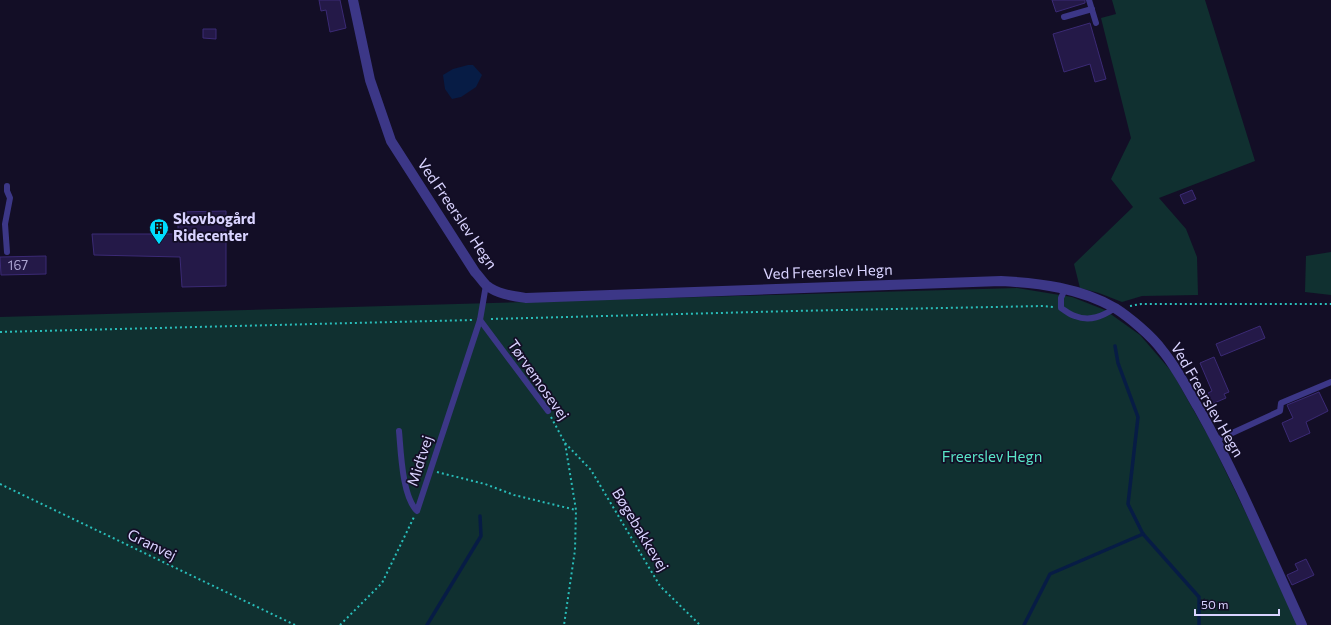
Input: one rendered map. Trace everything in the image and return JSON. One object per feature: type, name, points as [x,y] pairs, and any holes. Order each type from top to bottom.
[{"type":"street","name":"Ved Freerslev Hegn","points":[[353,0],[370,80],[391,141],[486,285],[510,296],[526,298],[1001,281],[1029,282],[1065,288],[1086,295],[1115,308],[1148,335],[1162,350],[1176,370],[1216,440],[1302,625]]},
{"type":"lane","points":[[1089,0],[1096,23]]},
{"type":"lane","points":[[1064,17],[1092,9]]},
{"type":"lane","points":[[7,186],[7,191],[10,198],[5,224],[7,252]]},
{"type":"lane","name":"Midtvej","points":[[417,511],[480,320],[486,285]]},
{"type":"lane","points":[[1065,288],[1061,298],[1061,308],[1076,317],[1095,318],[1104,315],[1115,308]]},
{"type":"lane","name":"Tørvemosevej","points":[[480,320],[548,411]]},
{"type":"lane","points":[[1216,440],[1280,411],[1281,402],[1331,382]]},
{"type":"lane","points":[[399,431],[404,479],[412,506],[417,511]]},
{"type":"path","points":[[1115,308],[1141,304],[1331,304]]},
{"type":"path","points":[[0,332],[872,309],[1044,306],[1061,308]]},
{"type":"path","name":"Tørvemosevej","points":[[548,411],[565,443],[576,510],[575,550],[564,625]]},
{"type":"path","name":"Bøgebakkevej","points":[[565,443],[591,470],[660,586],[700,625]]},
{"type":"path","points":[[431,469],[442,474],[485,484],[514,495],[576,510]]},
{"type":"path","name":"Granvej","points":[[0,484],[295,625]]},
{"type":"path","points":[[340,625],[382,583],[417,511]]},
{"type":"green space","points":[[1112,0],[1205,0],[1255,161],[1159,198],[1186,229],[1197,257],[1198,295],[1142,296],[1122,302],[1099,293],[1080,288],[1074,264],[1133,207],[1111,179],[1131,138],[1101,18],[1116,14]]},
{"type":"green space","points":[[1331,252],[1331,295],[1305,292],[1306,256]]},
{"type":"green space","name":"Freerslev Hegn","points":[[1017,288],[1072,297],[1105,310],[1140,335],[1172,372],[1211,441],[1300,625],[0,625],[0,317]]},
{"type":"water","points":[[473,65],[482,75],[476,87],[461,97],[452,99],[445,89],[443,75],[453,69]]},
{"type":"building","points":[[319,0],[340,0],[346,28],[330,32],[326,10],[321,11]]},
{"type":"building","points":[[1052,0],[1085,0],[1085,3],[1056,12]]},
{"type":"building","points":[[1090,23],[1106,79],[1095,82],[1090,64],[1064,72],[1053,34]]},
{"type":"building","points":[[203,29],[216,29],[216,39],[203,38]]},
{"type":"building","points":[[1192,190],[1196,199],[1184,204],[1180,195]]},
{"type":"building","name":"Skovbogård Ridecenter","points":[[226,211],[226,286],[182,287],[180,257],[94,255],[92,234],[178,234],[178,212]]},
{"type":"building","points":[[46,256],[46,274],[1,275],[0,257]]},
{"type":"building","points":[[1260,326],[1265,338],[1221,356],[1216,344]]},
{"type":"building","points":[[1214,357],[1229,392],[1224,394],[1226,398],[1212,404],[1208,393],[1212,391],[1200,363]]},
{"type":"building","points":[[1319,392],[1328,411],[1306,422],[1310,433],[1290,442],[1282,423],[1293,418],[1287,405]]},
{"type":"building","points":[[1306,559],[1314,575],[1292,585],[1287,575],[1298,570],[1295,564]]},
{"type":"waterway","points":[[1115,346],[1118,363],[1138,417],[1128,504],[1143,534],[1199,597],[1199,625]]},
{"type":"waterway","points":[[427,625],[481,536],[480,516]]},
{"type":"waterway","points":[[1024,625],[1050,574],[1143,534]]},
{"type":"place","name":"Skovbogård Ridecenter","points":[[159,245]]}]
